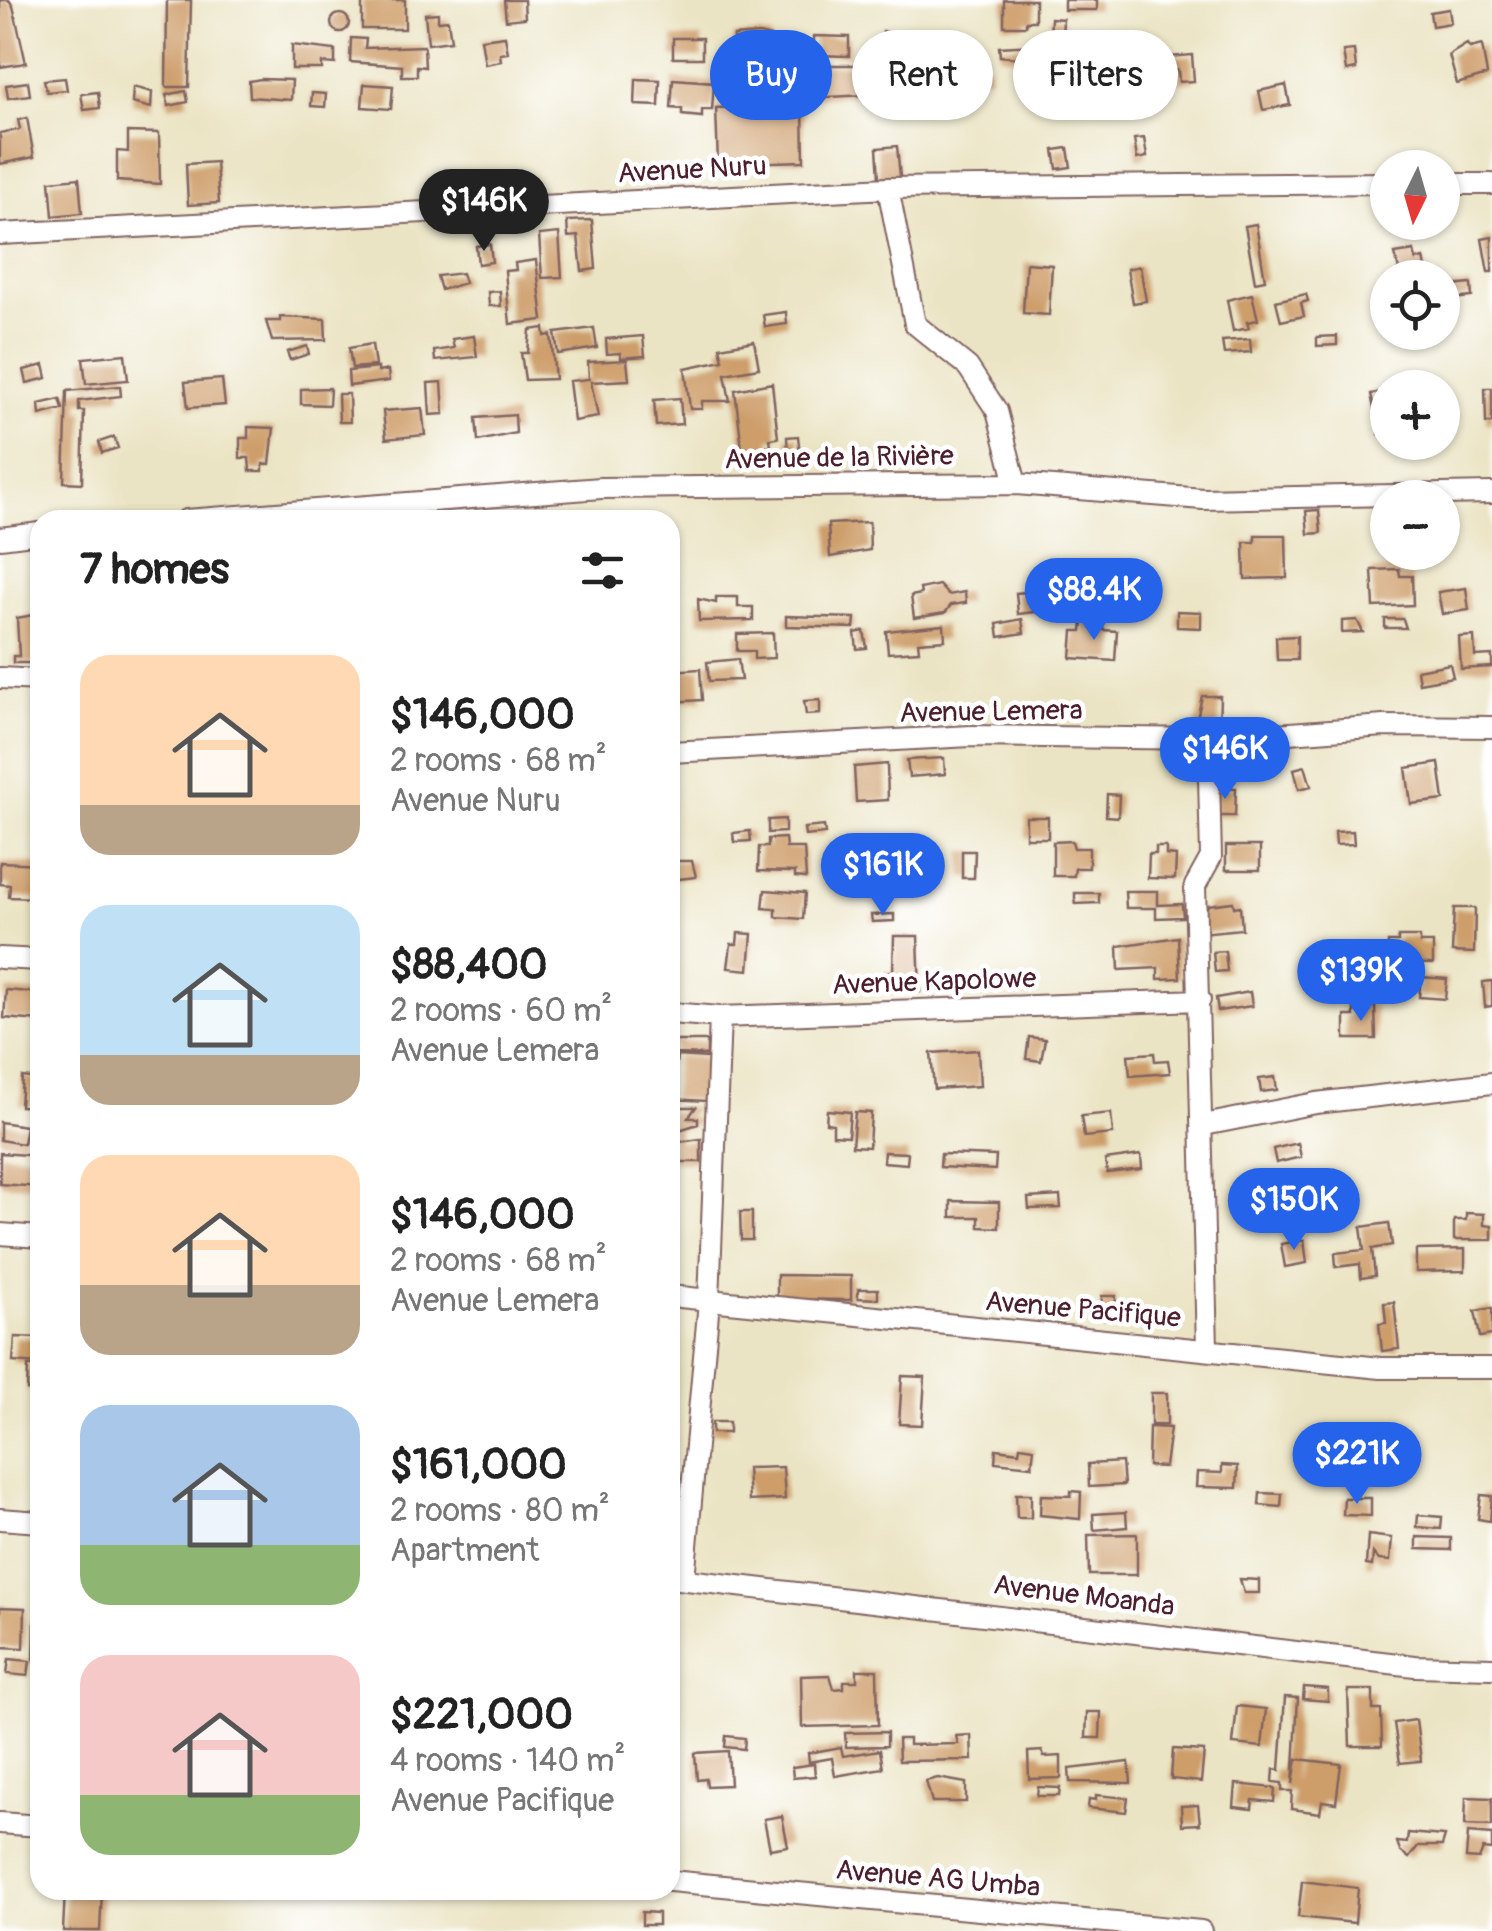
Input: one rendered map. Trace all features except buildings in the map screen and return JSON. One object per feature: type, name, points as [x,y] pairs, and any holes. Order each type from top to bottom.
[{"type":"street","name":"Avenue Nuru","points":[[0,234],[888,188],[1370,183]]},
{"type":"street","points":[[1460,184],[1492,184]]},
{"type":"street","points":[[888,188],[915,324],[968,367],[996,411],[1016,484]]},
{"type":"street","name":"Avenue de la Rivière","points":[[316,510],[601,488],[1016,484],[1203,498],[1492,494]]},
{"type":"street","points":[[0,538],[30,535]]},
{"type":"street","points":[[0,678],[30,680]]},
{"type":"street","name":"Avenue Lemera","points":[[680,751],[971,736],[1208,738],[1384,726],[1492,727]]},
{"type":"street","points":[[1207,1348],[1196,886],[1211,857],[1208,738]]},
{"type":"street","points":[[0,958],[30,960]]},
{"type":"street","name":"Avenue Kapolowe","points":[[680,1014],[720,1017],[1200,1000]]},
{"type":"street","points":[[680,1552],[709,1301],[720,1017]]},
{"type":"street","points":[[1204,1126],[1316,1103],[1439,1086],[1492,1084]]},
{"type":"street","points":[[0,1234],[30,1236]]},
{"type":"street","name":"Avenue Pacifique","points":[[680,1297],[956,1328],[1207,1348],[1251,1357],[1381,1368],[1492,1368]]},
{"type":"street","points":[[0,1519],[30,1521]]},
{"type":"street","name":"Avenue Moanda","points":[[680,1578],[1416,1666],[1492,1668]]},
{"type":"street","points":[[0,1823],[30,1825]]},
{"type":"street","name":"Avenue AG Umba","points":[[680,1881],[1200,1931]]}]
